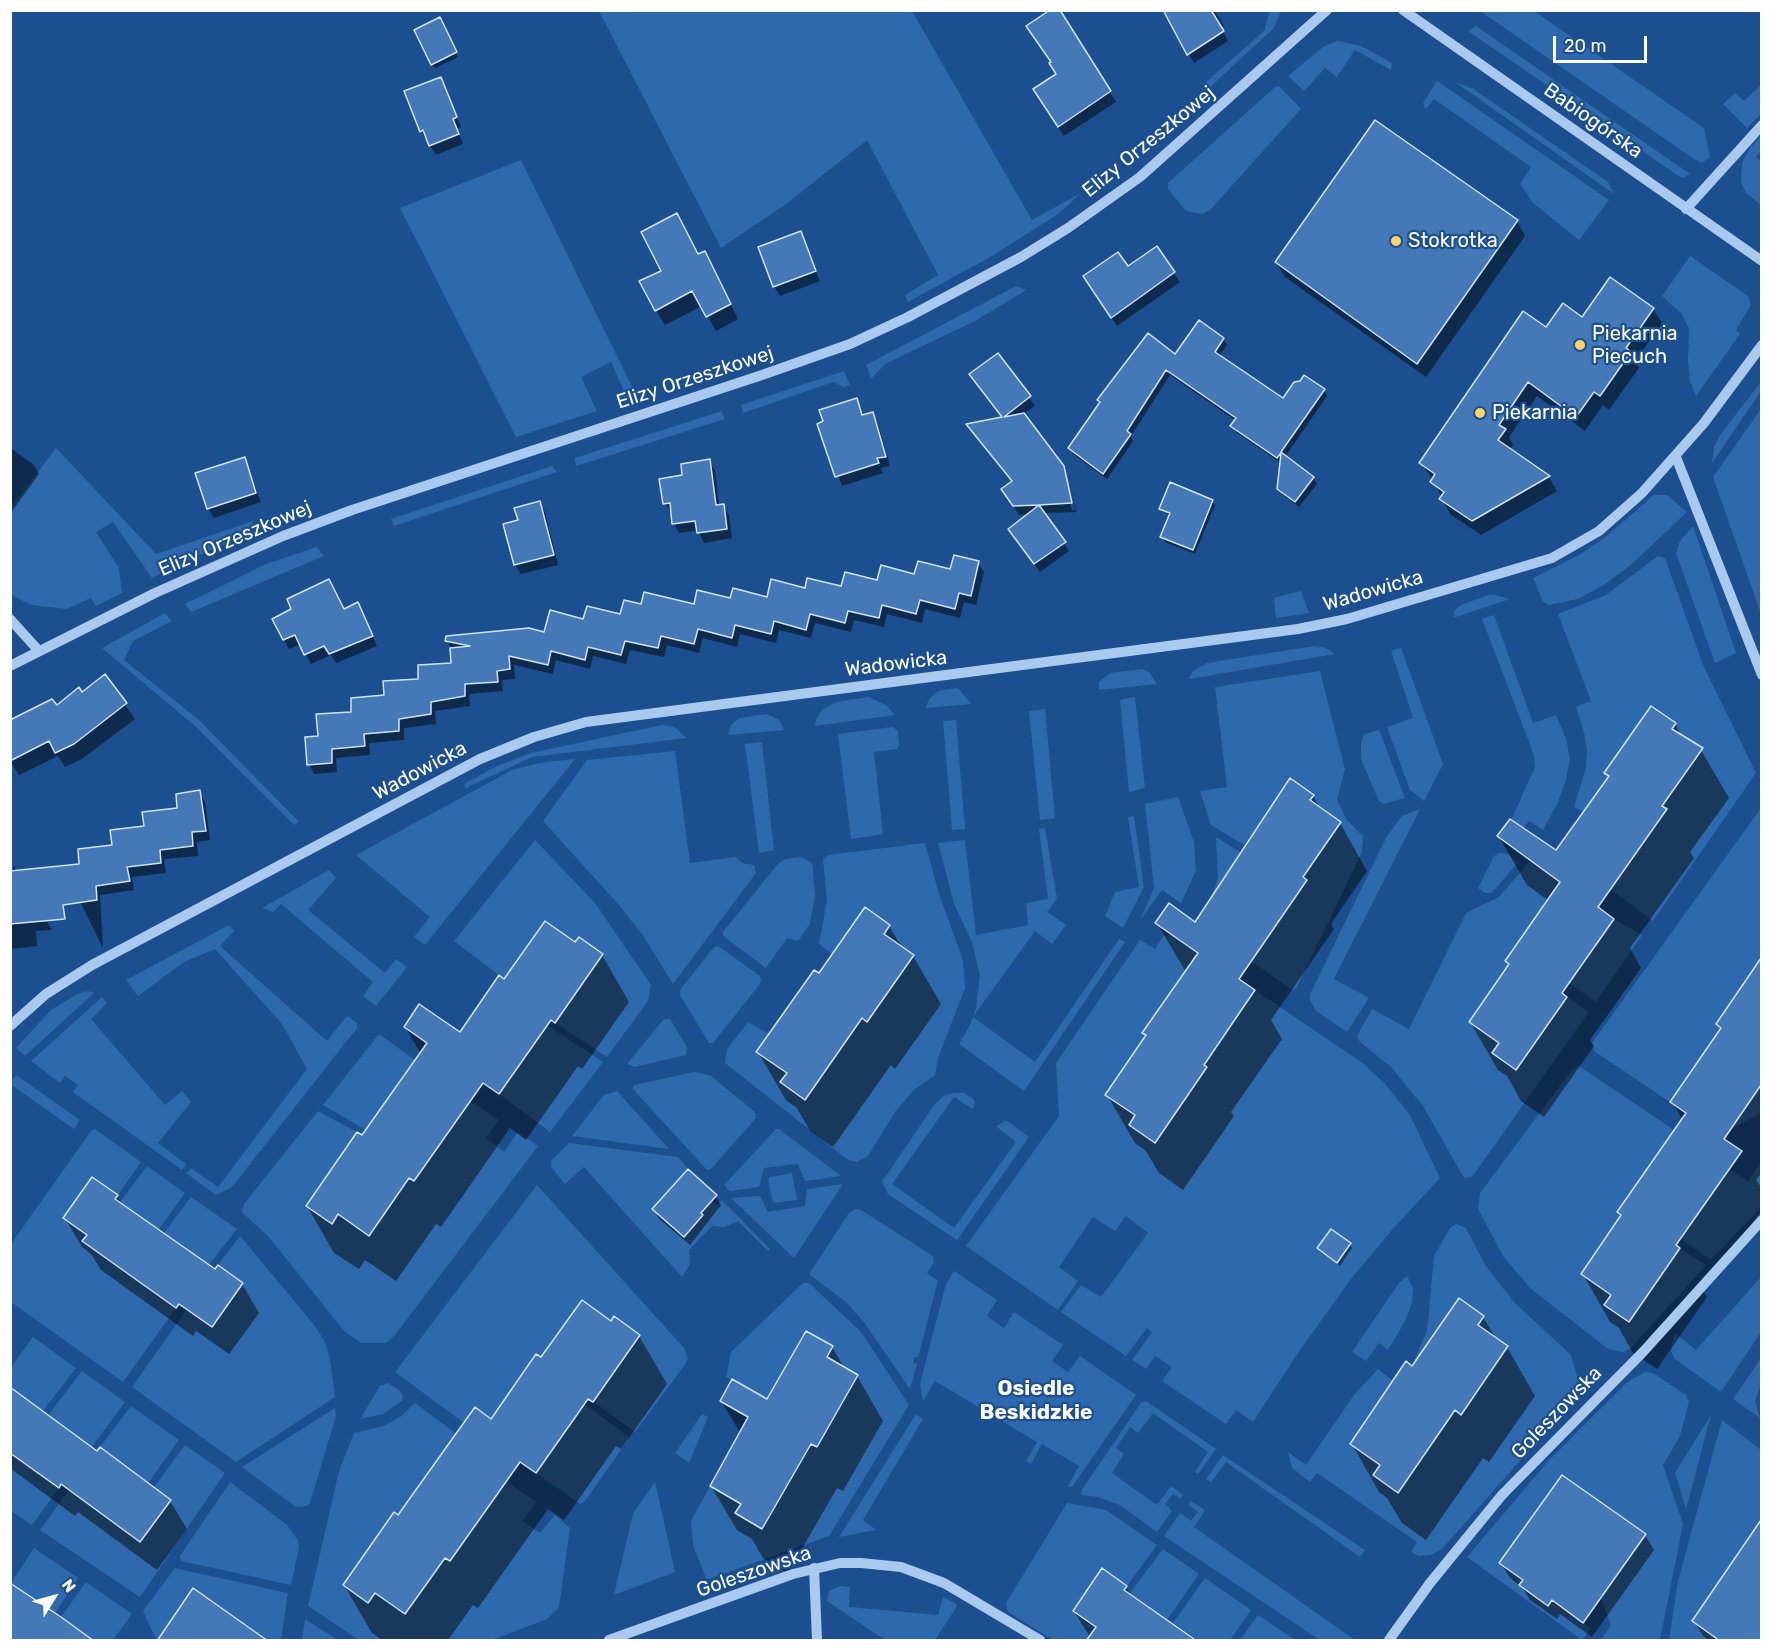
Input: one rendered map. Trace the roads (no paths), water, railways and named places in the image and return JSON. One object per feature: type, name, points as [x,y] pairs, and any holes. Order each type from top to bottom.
[{"type":"street","name":"Elizy Orzeszkowej","points":[[10,666],[206,568],[283,536],[352,510],[762,375],[850,344],[908,317],[1021,257],[1113,198],[1158,162],[1327,10]]},
{"type":"street","name":"Babiogórska","points":[[1403,10],[1761,261]]},
{"type":"street","points":[[1686,209],[1761,125]]},
{"type":"street","name":"Wadowicka","points":[[10,1026],[46,994],[92,965],[480,759],[534,737],[586,722],[1298,630],[1347,619],[1517,569],[1574,548],[1620,514],[1676,457],[1761,345]]},
{"type":"street","points":[[1676,457],[1761,675]]},
{"type":"street","points":[[10,619],[39,651]]},
{"type":"street","name":"Goleszowska","points":[[1389,1641],[1430,1584],[1502,1495],[1643,1352],[1761,1220]]},
{"type":"street","name":"Goleszowska","points":[[609,1641],[814,1569],[850,1563],[902,1567],[944,1582],[1040,1641]]},
{"type":"street","points":[[814,1569],[817,1641]]},
{"type":"place","name":"Stokrotka","points":[[1396,241]]},
{"type":"place","name":"Piekarnia Piecuch","points":[[1580,345]]},
{"type":"place","name":"Piekarnia","points":[[1480,413]]},
{"type":"district","name":"Osiedle Beskidzkie","points":[[1036,1401]]}]
